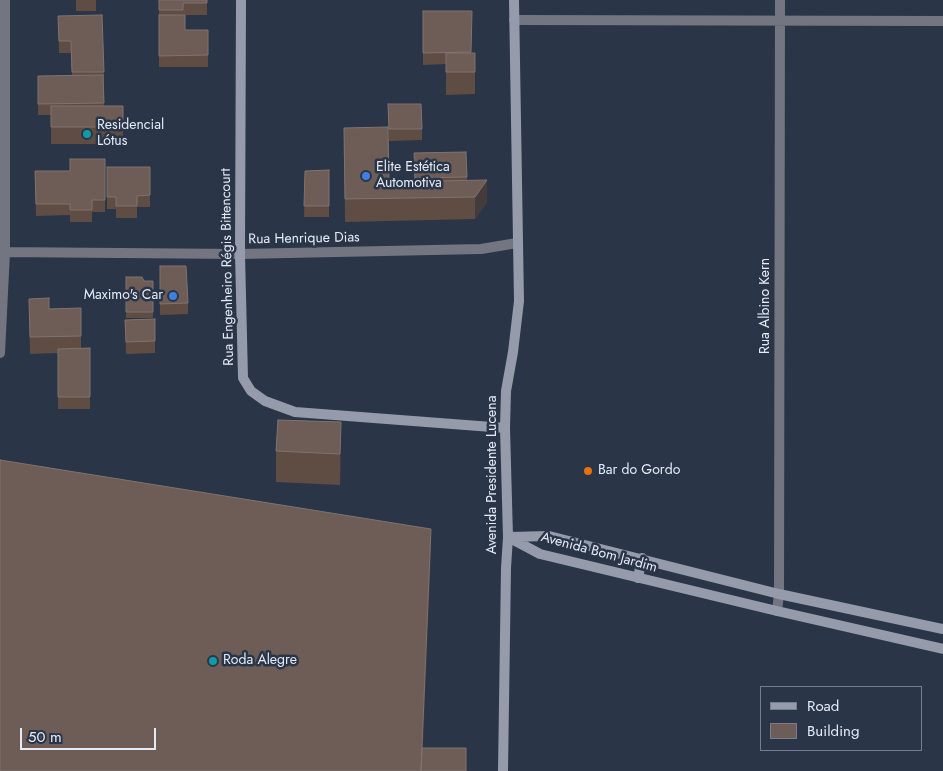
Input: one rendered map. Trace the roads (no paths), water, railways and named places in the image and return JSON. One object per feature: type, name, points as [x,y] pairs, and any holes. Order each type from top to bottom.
[{"type":"main road","name":"Rua Engenheiro Régis Bittencourt","points":[[241,0],[240,254],[243,378],[251,391],[265,401],[295,412],[504,428]]},
{"type":"main road","name":"Avenida Presidente Lucena","points":[[503,771],[508,537],[504,428],[506,391],[519,301],[514,0]]},
{"type":"main road","name":"Avenida Bom Jardim","points":[[508,537],[550,536],[779,594],[943,629]]},
{"type":"main road","name":"Avenida Bom Jardim","points":[[508,537],[540,554],[943,649]]},
{"type":"main road","points":[[638,578],[642,558]]},
{"type":"street","points":[[0,353],[3,252],[2,33],[5,0]]},
{"type":"street","name":"Rua Albino Kern","points":[[777,611],[779,594],[780,0]]},
{"type":"street","points":[[514,20],[943,22]]},
{"type":"street","name":"Rua Henrique Dias","points":[[3,252],[240,254],[481,249],[517,243]]},
{"type":"place","name":"Residencial Lótus","points":[[87,134]]},
{"type":"place","name":"Elite Estética Automotiva","points":[[366,176]]},
{"type":"place","name":"Maximo's Car","points":[[173,296]]},
{"type":"place","name":"Bar do Gordo","points":[[588,471]]},
{"type":"place","name":"Roda Alegre","points":[[213,661]]}]
